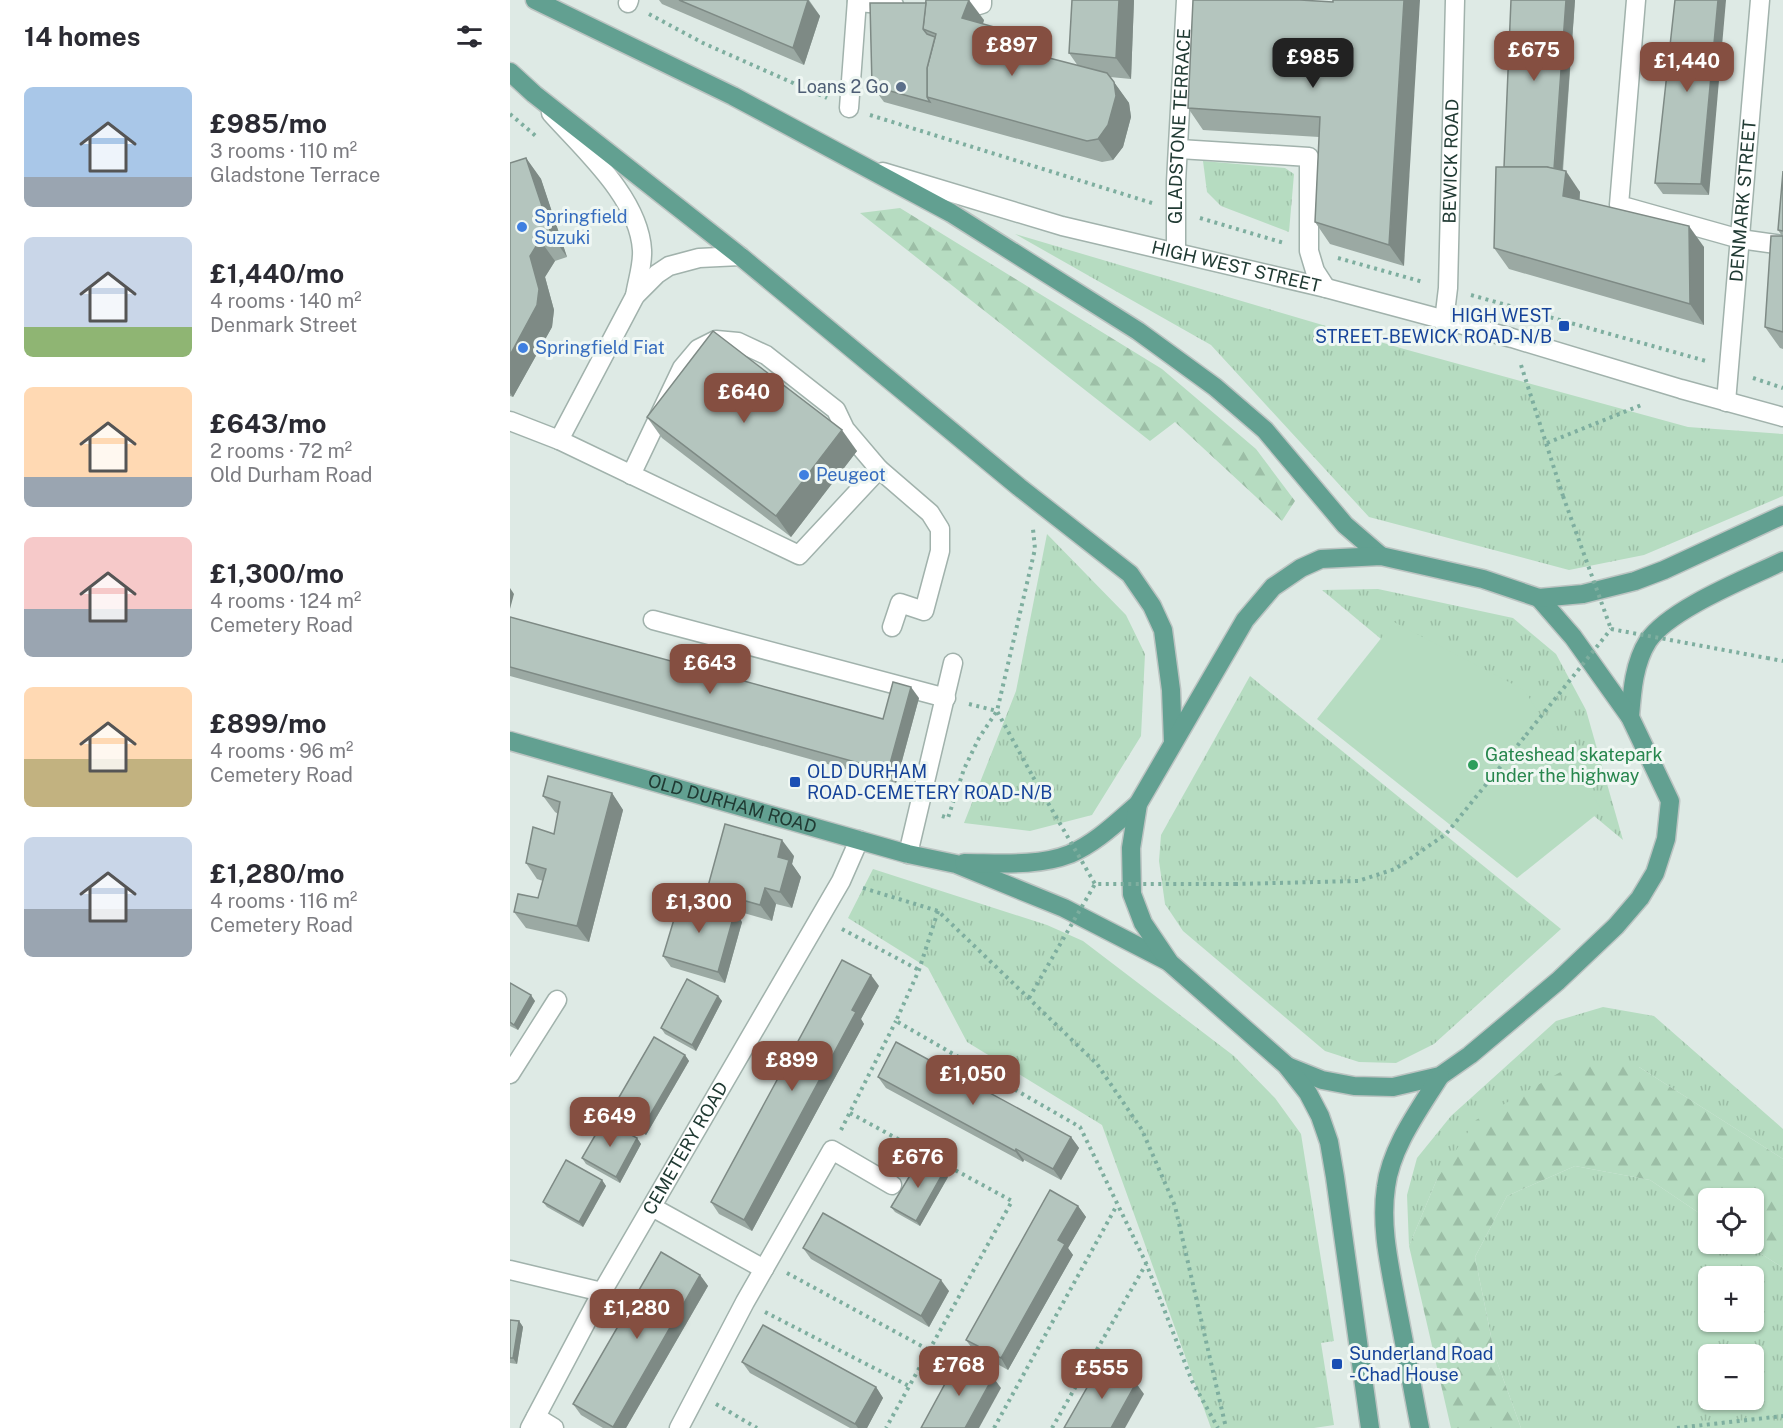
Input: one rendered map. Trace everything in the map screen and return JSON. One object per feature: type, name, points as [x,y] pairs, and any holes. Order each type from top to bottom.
[{"type":"main road","points":[[536,0],[732,96],[951,213],[1138,332],[1215,387],[1265,430],[1345,525],[1381,556]]},
{"type":"main road","points":[[510,72],[534,94],[740,256],[1019,487],[1130,574],[1152,606],[1163,630],[1171,690],[1173,742]]},
{"type":"main road","points":[[1371,1428],[1329,1142],[1320,1116],[1308,1093],[1286,1065],[1170,963],[1143,923],[1132,894],[1130,872],[1131,848],[1138,804],[1245,620],[1273,587],[1301,568],[1321,559],[1381,556],[1483,579],[1539,598],[1583,594],[1635,581],[1664,570],[1783,515]]},
{"type":"main road","points":[[1630,717],[1633,682],[1640,658],[1649,639],[1675,616],[1702,599],[1783,561]]},
{"type":"main road","points":[[1420,1428],[1388,1259],[1384,1224],[1386,1186],[1405,1133],[1440,1076],[1479,1047],[1558,981],[1608,934],[1640,898],[1655,873],[1666,839],[1670,801],[1630,717],[1573,637],[1539,598]]},
{"type":"main road","name":"OLD DURHAM ROAD","points":[[510,741],[908,854],[956,864],[1064,908],[1170,963]]},
{"type":"main road","name":"OLD DURHAM ROAD","points":[[956,864],[1040,862],[1070,854],[1099,837],[1138,804]]},
{"type":"main road","points":[[1286,1065],[1322,1080],[1354,1086],[1393,1087],[1440,1076]]},
{"type":"street","points":[[933,7],[965,9],[982,4],[982,0]]},
{"type":"street","name":"GLADSTONE TERRACE","points":[[1176,252],[1186,0]]},
{"type":"street","name":"BEWICK ROAD","points":[[1444,321],[1448,288],[1455,0]]},
{"type":"street","points":[[1636,0],[1619,206],[1740,239],[1783,245]]},
{"type":"street","name":"DENMARK STREET","points":[[1726,402],[1760,0]]},
{"type":"street","points":[[849,108],[857,1],[911,6]]},
{"type":"street","points":[[534,94],[617,187],[632,216],[642,251],[635,296]]},
{"type":"street","points":[[1179,149],[1309,157],[1309,251],[1315,271],[1326,288]]},
{"type":"street","name":"HIGH WEST STREET","points":[[861,165],[1062,226],[1326,288],[1512,338],[1783,417]]},
{"type":"street","points":[[559,440],[635,296],[657,274],[669,266],[699,258],[740,256]]},
{"type":"street","points":[[631,475],[682,368],[698,349],[716,340],[738,342],[766,355],[836,410],[845,429],[879,469],[930,513],[940,529],[940,551],[924,611],[900,603],[892,627]]},
{"type":"street","points":[[510,421],[559,440],[799,555],[879,469]]},
{"type":"street","points":[[653,620],[946,698]]},
{"type":"street","points":[[908,854],[953,663]]},
{"type":"street","name":"CEMETERY ROAD","points":[[533,1422],[602,1292],[841,881],[859,840]]},
{"type":"street","points":[[510,1074],[556,1000]]},
{"type":"street","points":[[679,1428],[745,1302],[832,1150],[892,1185]]},
{"type":"street","points":[[652,1207],[765,1266]]},
{"type":"street","points":[[510,1270],[602,1292]]},
{"type":"street","points":[[533,1422],[554,1428]]},
{"type":"path","points":[[629,1],[703,43],[849,108],[1309,251],[1697,358],[1783,388]]},
{"type":"path","points":[[1512,338],[1563,496],[1611,629]]},
{"type":"path","points":[[1547,443],[1681,389]]},
{"type":"path","points":[[1611,629],[1783,661]]},
{"type":"path","points":[[1095,884],[1358,881],[1395,869],[1446,834],[1611,629]]},
{"type":"path","points":[[946,698],[997,711],[1095,884]]},
{"type":"path","points":[[919,811],[948,818],[964,769],[979,738],[997,711]]},
{"type":"path","points":[[841,881],[938,911],[1097,1064],[1142,1130],[1175,1206],[1226,1428]]},
{"type":"path","points":[[1029,998],[1095,884]]},
{"type":"path","points":[[832,1150],[919,970],[938,911]]},
{"type":"path","points":[[820,917],[919,970]]},
{"type":"path","points":[[896,1021],[1080,1127],[1146,1263],[1192,1381],[1218,1428]]},
{"type":"path","points":[[850,1113],[1012,1201],[886,1428]]},
{"type":"path","points":[[994,1428],[1118,1204]]},
{"type":"path","points":[[1052,1428],[1146,1263]]},
{"type":"path","points":[[765,1266],[929,1350]]},
{"type":"path","points":[[745,1302],[909,1386]]},
{"type":"path","points":[[698,1393],[757,1428]]},
{"type":"path","points":[[1677,1428],[1783,1416]]},
{"type":"green space","points":[[1203,161],[1285,168],[1294,174],[1289,232],[1221,206],[1207,192]]},
{"type":"green space","points":[[900,208],[1162,369],[1256,449],[1295,501],[1282,521],[1175,422],[1150,441],[860,213]]},
{"type":"green space","points":[[1015,234],[1404,349],[1688,427],[1783,434],[1783,496],[1644,555],[1569,570],[1369,517],[1211,345]]},
{"type":"green space","points":[[1047,534],[1126,615],[1145,654],[1141,736],[1092,815],[1030,831],[964,823],[1016,691]]},
{"type":"green space","points":[[1378,589],[1513,618],[1556,654],[1586,710],[1623,840],[1322,590]]},
{"type":"green space","name":"Gateshead skatepark under the highway","points":[[1394,622],[1524,690],[1602,810],[1517,878],[1317,719]]},
{"type":"green space","points":[[1250,676],[1561,929],[1434,1044],[1396,1063],[1359,1062],[1325,1051],[1183,931],[1165,904],[1159,861],[1161,835]]},
{"type":"green space","points":[[873,869],[1047,925],[1083,941],[1234,1056],[1275,1098],[1301,1134],[1334,1341],[1321,1343],[1334,1425],[1314,1428],[1211,1428],[1102,1125],[967,1042],[928,968],[848,918]]},
{"type":"green space","points":[[1603,1007],[1654,1016],[1783,1129],[1783,1159],[1639,1067],[1437,1179],[1409,1246],[1407,1195],[1417,1158],[1451,1116],[1556,1021]]},
{"type":"green space","points":[[1580,1061],[1639,1067],[1783,1159],[1783,1268],[1761,1254],[1764,1254],[1764,1188],[1698,1188],[1698,1212],[1650,1180],[1575,1166],[1507,1196],[1475,1257],[1495,1356],[1521,1428],[1451,1428],[1409,1246],[1437,1179],[1476,1120]]},
{"type":"green space","points":[[1575,1166],[1650,1180],[1698,1212],[1698,1254],[1761,1254],[1783,1268],[1783,1428],[1521,1428],[1495,1356],[1475,1257],[1507,1196]]},
{"type":"building","points":[[679,0],[808,0],[793,48]]},
{"type":"building","points":[[926,0],[969,0],[962,18],[1026,36],[1022,51],[1107,73],[1114,82],[1116,96],[1108,125],[1098,139],[1087,141],[927,97],[927,68],[936,34],[923,29]]},
{"type":"building","points":[[1072,0],[1119,0],[1116,58],[1069,53]]},
{"type":"building","points":[[1193,0],[1333,2],[1333,0],[1404,0],[1389,245],[1315,222],[1320,117],[1188,108]]},
{"type":"building","points":[[1511,0],[1566,0],[1554,169],[1504,167]]},
{"type":"building","points":[[1675,0],[1718,0],[1701,184],[1655,183]]},
{"type":"building","points":[[870,3],[926,3],[923,29],[927,34],[935,37],[927,68],[927,97],[930,102],[872,86]]},
{"type":"building","points":[[526,158],[552,236],[540,240],[530,256],[539,289],[537,305],[510,355],[510,163]]},
{"type":"building","points":[[1496,167],[1547,167],[1566,171],[1563,196],[1689,226],[1690,304],[1494,248]]},
{"type":"building","points":[[1783,171],[1783,231],[1778,230]]},
{"type":"building","points":[[1771,236],[1783,236],[1783,332],[1765,327]]},
{"type":"building","points":[[713,331],[842,430],[776,516],[647,417]]},
{"type":"building","points":[[510,617],[883,719],[893,682],[911,687],[888,771],[510,667]]},
{"type":"building","points":[[548,776],[612,793],[577,926],[514,912],[518,894],[538,898],[546,869],[526,863],[533,827],[554,834],[560,802],[543,796]]},
{"type":"building","points":[[725,824],[782,840],[778,857],[789,860],[780,892],[765,888],[760,905],[707,890]]},
{"type":"building","points":[[681,896],[735,911],[718,972],[663,956]]},
{"type":"building","points":[[842,960],[871,975],[852,1010],[856,1012],[744,1220],[711,1202]]},
{"type":"building","points":[[687,979],[718,996],[692,1045],[661,1028]]},
{"type":"building","points":[[510,983],[531,995],[514,1025],[510,1022]]},
{"type":"building","points":[[654,1037],[685,1055],[642,1129],[611,1111]]},
{"type":"building","points":[[896,1042],[1071,1137],[1053,1169],[878,1077]]},
{"type":"building","points":[[604,1120],[637,1138],[616,1177],[582,1158]]},
{"type":"building","points":[[921,1157],[944,1171],[916,1221],[891,1207]]},
{"type":"building","points":[[566,1160],[602,1180],[579,1222],[543,1202]]},
{"type":"building","points":[[1050,1190],[1078,1206],[1058,1240],[1065,1244],[1001,1358],[966,1340]]},
{"type":"building","points":[[823,1213],[941,1280],[921,1316],[803,1248]]},
{"type":"building","points":[[661,1252],[700,1275],[613,1427],[573,1404]]},
{"type":"building","points":[[510,1320],[519,1321],[513,1358],[510,1358]]},
{"type":"building","points":[[763,1325],[876,1387],[855,1424],[742,1362]]},
{"type":"building","points":[[959,1358],[993,1377],[965,1428],[921,1428]]},
{"type":"building","points":[[1101,1363],[1136,1383],[1111,1428],[1064,1428]]},
{"type":"place","name":"Loans 2 Go","points":[[901,87]]},
{"type":"place","name":"Springfield Suzuki","points":[[522,227]]},
{"type":"place","name":"HIGH WEST STREET-BEWICK ROAD-N/B","points":[[1564,326]]},
{"type":"place","name":"Springfield Fiat","points":[[523,348]]},
{"type":"place","name":"Peugeot","points":[[804,475]]},
{"type":"place","name":"Gateshead skatepark under the highway","points":[[1473,765]]},
{"type":"place","name":"OLD DURHAM ROAD-CEMETERY ROAD-N/B","points":[[795,782]]},
{"type":"place","name":"Sunderland Road - Chad House","points":[[1337,1364]]}]
